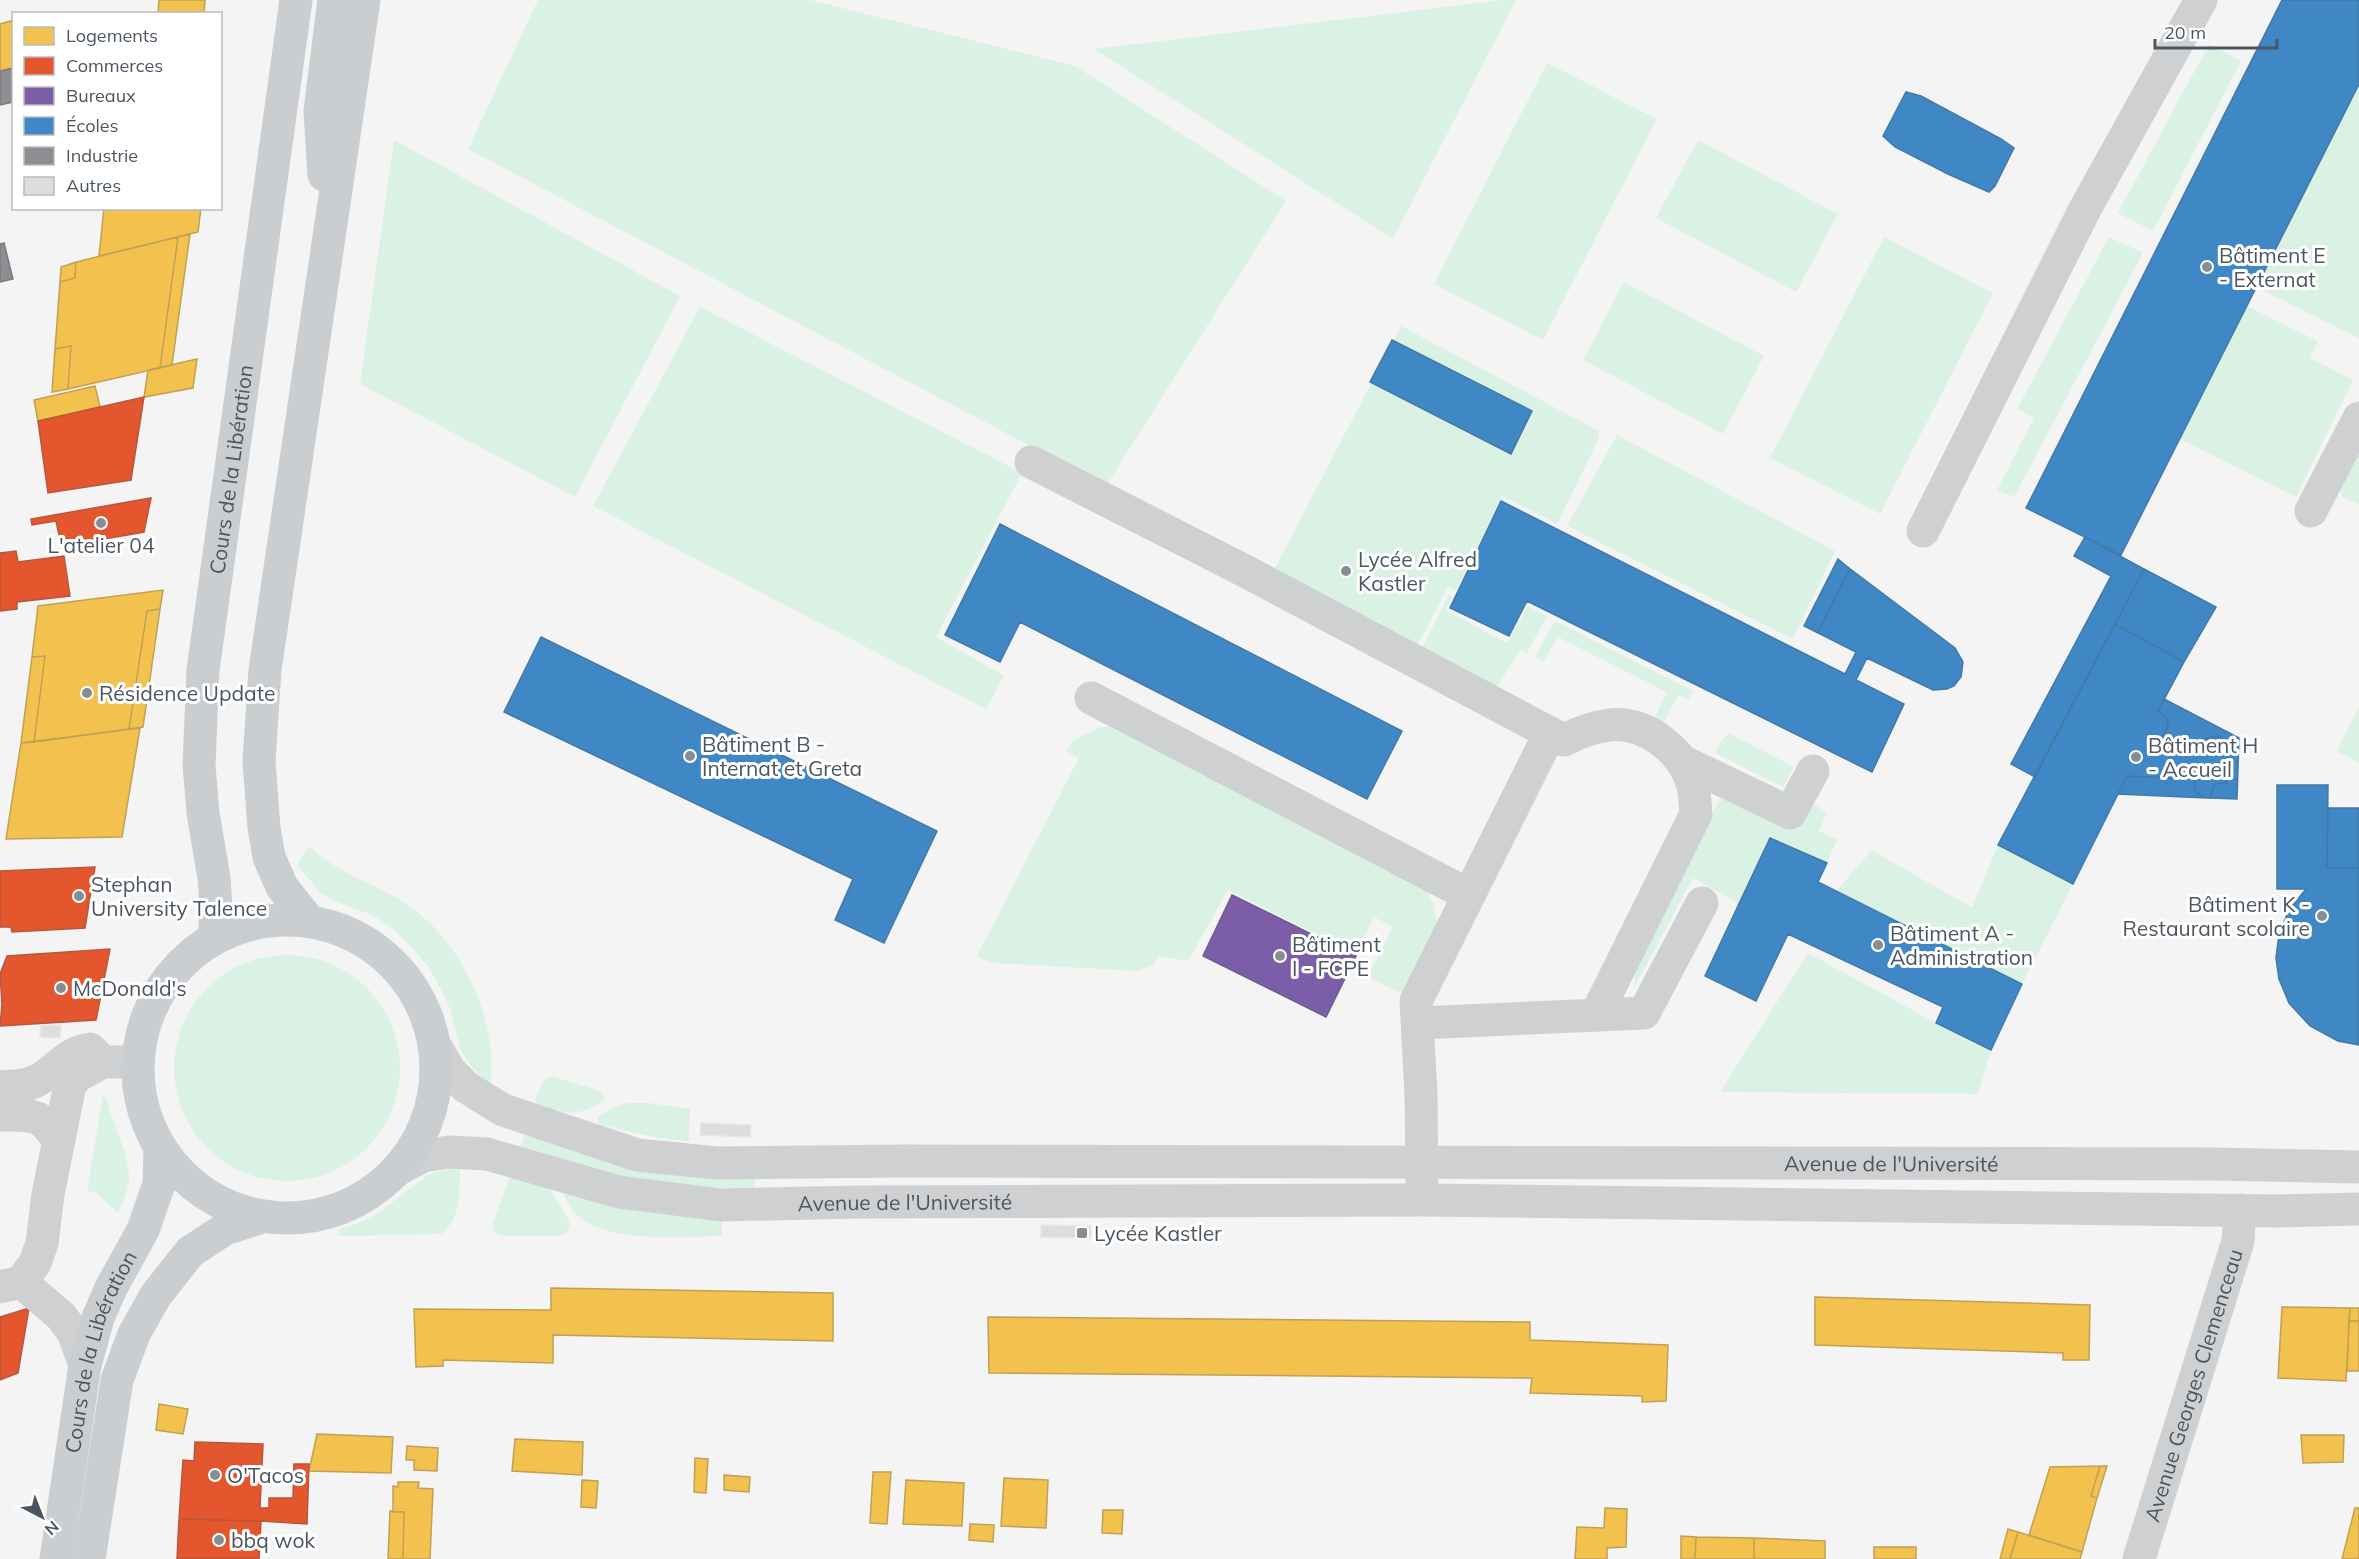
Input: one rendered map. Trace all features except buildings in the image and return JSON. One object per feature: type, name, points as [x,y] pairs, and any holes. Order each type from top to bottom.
[{"type":"main road","name":"Cours de la Libération","points":[[214,938],[216,908],[214,878],[203,813],[199,765],[203,670],[296,0]]},
{"type":"main road","points":[[328,236],[320,111],[334,0]]},
{"type":"main road","points":[[306,917],[282,887],[269,857],[260,798],[259,760],[265,670],[364,0]]},
{"type":"main road","points":[[306,917],[345,930],[388,957],[420,998],[435,1047],[437,1081],[430,1113],[417,1144],[397,1170],[371,1193],[341,1208],[308,1217],[262,1216],[231,1208],[204,1194],[179,1174],[160,1149],[146,1122],[139,1092],[137,1062],[145,1021],[165,982],[186,957],[214,938],[253,922],[276,918],[306,917]]},
{"type":"main road","name":"Cours de la Libération","points":[[56,1559],[85,1365],[98,1318],[111,1288],[143,1230],[159,1184],[160,1149]]},
{"type":"main road","name":"Cours de la Libération","points":[[89,1559],[117,1380],[134,1334],[156,1295],[190,1252],[225,1229],[262,1216]]},
{"type":"street","points":[[1923,531],[2085,209],[2201,0]]},
{"type":"street","points":[[2311,511],[2359,418]]},
{"type":"street","points":[[1031,462],[1247,572],[1564,740],[1583,731],[1610,725],[1638,728],[1663,741],[1682,761],[1693,786],[1696,814],[1596,1015]]},
{"type":"street","points":[[1091,698],[1470,894]]},
{"type":"street","points":[[1422,1200],[1416,1001],[1550,732]]},
{"type":"street","points":[[1682,761],[1790,813],[1813,771]]},
{"type":"street","points":[[1418,1023],[1644,1013],[1702,903]]},
{"type":"street","name":"Avenue de l'Université","points":[[435,1047],[450,1071],[466,1087],[503,1110],[637,1155],[717,1163],[903,1161],[2214,1164],[2359,1167]]},
{"type":"street","points":[[0,1087],[19,1086],[37,1081],[78,1051],[90,1049],[104,1062]]},
{"type":"street","points":[[85,1365],[73,1332],[61,1316],[10,1284],[35,1263],[42,1243],[58,1140],[70,1085],[77,1076],[104,1062],[137,1062]]},
{"type":"street","points":[[0,1115],[37,1117],[48,1124],[58,1140]]},
{"type":"street","name":"Avenue de l'Université","points":[[397,1170],[423,1156],[449,1152],[487,1154],[619,1192],[721,1205],[861,1202],[1422,1200],[2240,1210],[2359,1209]]},
{"type":"street","name":"Avenue Georges Clemenceau","points":[[2139,1559],[2238,1241],[2240,1210]]},
{"type":"green space","points":[[538,0],[810,0],[1075,66],[1286,201],[1106,486],[468,149]]},
{"type":"green space","points":[[1516,0],[1393,239],[1094,49]]},
{"type":"green space","points":[[2209,44],[2241,61],[2153,231],[2118,213]]},
{"type":"green space","points":[[1547,63],[1657,119],[1543,340],[1434,284]]},
{"type":"green space","points":[[2359,84],[2359,338],[2256,287]]},
{"type":"green space","points":[[394,140],[680,296],[575,497],[360,384]]},
{"type":"green space","points":[[1698,140],[1838,214],[1796,292],[1656,218]]},
{"type":"green space","points":[[1884,237],[1993,293],[1880,514],[1770,458]]},
{"type":"green space","points":[[2109,237],[2143,253],[2014,497],[1997,490],[2034,418],[2017,409]]},
{"type":"green space","points":[[1624,282],[1764,356],[1723,434],[1583,360]]},
{"type":"green space","points":[[2247,306],[2318,341],[2310,358],[2353,380],[2296,497],[2180,439]]},
{"type":"green space","points":[[700,307],[1022,473],[936,637],[1004,676],[986,709],[593,506]]},
{"type":"green space","points":[[1401,326],[1599,431],[1598,440],[1557,524],[1502,496],[1456,590],[1448,587],[1416,648],[1272,574]]},
{"type":"green space","points":[[1617,435],[1835,551],[1793,639],[1567,526]]},
{"type":"green space","points":[[2359,449],[2359,505],[2342,496],[2340,488]]},
{"type":"green space","points":[[1449,595],[1452,596],[1445,610],[1507,643],[1528,606],[1547,616],[1527,653],[1520,650],[1497,687],[1421,650]]},
{"type":"green space","points":[[1555,621],[1693,691],[1689,699],[1679,695],[1662,725],[1653,721],[1667,692],[1558,637],[1543,662],[1535,657]]},
{"type":"green space","points":[[2359,707],[2359,763],[2337,751]]},
{"type":"green space","points":[[1101,727],[1110,727],[1426,889],[1434,905],[1437,924],[1404,991],[1399,992],[1367,977],[1393,927],[1374,917],[1356,954],[1228,890],[1188,961],[1160,956],[1153,965],[1138,971],[993,963],[977,956],[1079,758],[1066,751],[1075,739]]},
{"type":"green space","points":[[1730,734],[1794,767],[1783,787],[1715,753],[1722,739]]},
{"type":"green space","points":[[1726,787],[1804,799],[1827,812],[1819,831],[1837,840],[1827,863],[1770,838],[1739,904],[1693,878],[1634,988],[1636,963]]},
{"type":"green space","points":[[1998,845],[2073,884],[2022,984],[1836,891],[1872,850],[1972,908]]},
{"type":"green space","points":[[309,846],[341,870],[388,893],[421,915],[457,956],[481,1006],[488,1033],[491,1060],[490,1086],[470,1065],[461,1050],[449,1006],[429,967],[392,928],[374,916],[335,901],[320,892],[297,865]]},
{"type":"green space","points":[[1808,953],[1936,1023],[1991,1050],[1978,1094],[1720,1092]]},
{"type":"green space","points":[[287,955],[309,957],[340,968],[367,988],[387,1015],[398,1046],[400,1068],[398,1090],[387,1121],[367,1148],[340,1168],[309,1179],[287,1181],[265,1179],[234,1168],[207,1148],[187,1121],[176,1090],[174,1068],[176,1046],[187,1015],[207,988],[234,968],[265,957]]},
{"type":"green space","points":[[552,1076],[600,1091],[605,1098],[599,1104],[577,1112],[564,1112],[539,1106],[535,1100],[544,1080]]},
{"type":"green space","points":[[103,1095],[107,1099],[128,1167],[128,1187],[118,1213],[95,1192],[87,1191]]},
{"type":"green space","points":[[628,1103],[649,1103],[690,1109],[689,1141],[658,1138],[602,1125],[598,1122],[598,1116]]},
{"type":"green space","points":[[526,1131],[755,1171],[755,1189],[698,1188],[616,1176],[520,1148]]},
{"type":"green space","points":[[460,1167],[456,1212],[448,1228],[441,1234],[339,1236],[340,1229],[364,1221],[378,1213],[429,1174]]},
{"type":"green space","points":[[513,1176],[548,1185],[569,1221],[570,1227],[567,1233],[561,1236],[502,1236],[497,1234],[493,1229],[493,1223],[508,1181]]},
{"type":"green space","points":[[564,1192],[722,1216],[722,1236],[656,1237],[608,1231],[588,1223],[572,1210]]},
{"type":"place","name":"Bâtiment E - Externat","points":[[2207,267]]},
{"type":"place","name":"L'atelier 04","points":[[101,523]]},
{"type":"place","name":"Lycée Alfred Kastler","points":[[1346,571]]},
{"type":"place","name":"Résidence Update","points":[[87,693]]},
{"type":"place","name":"Bâtiment B - Internat et Greta","points":[[690,756]]},
{"type":"place","name":"Bâtiment H - Accueil","points":[[2136,757]]},
{"type":"place","name":"Stephan University Talence","points":[[79,896]]},
{"type":"place","name":"Bâtiment K - Restaurant scolaire","points":[[2322,916]]},
{"type":"place","name":"Bâtiment A - Administration","points":[[1878,945]]},
{"type":"place","name":"Bâtiment I - FCPE","points":[[1280,956]]},
{"type":"place","name":"McDonald's","points":[[61,988]]},
{"type":"place","name":"Lycée Kastler","points":[[1082,1233]]},
{"type":"place","name":"O'Tacos","points":[[215,1475]]},
{"type":"place","name":"bbq wok","points":[[219,1540]]}]
